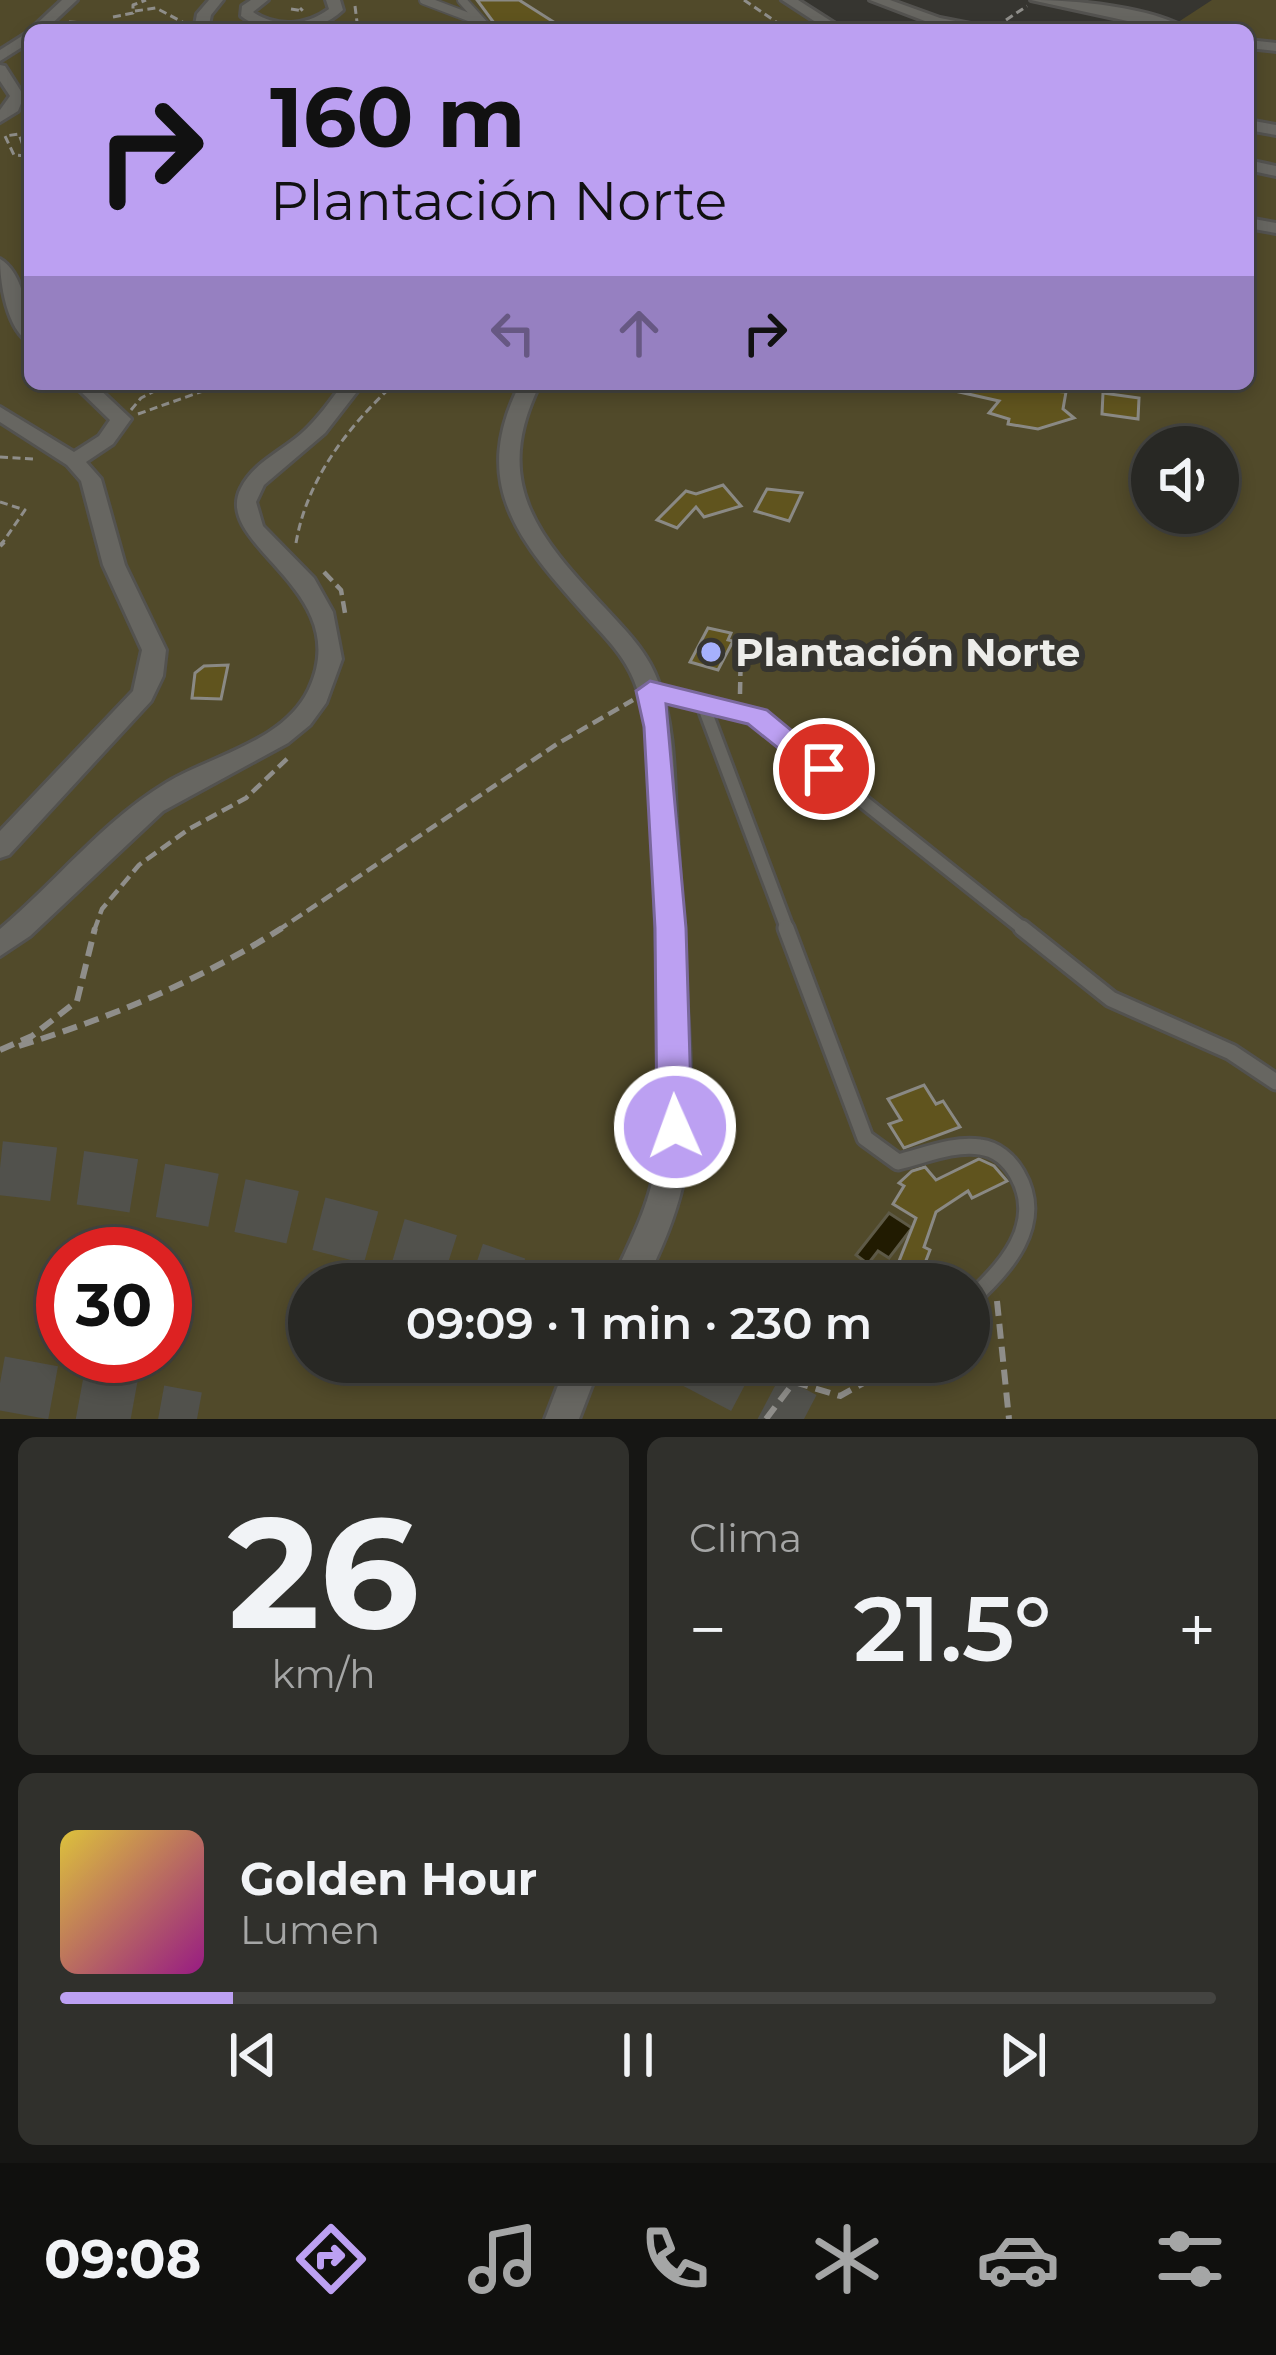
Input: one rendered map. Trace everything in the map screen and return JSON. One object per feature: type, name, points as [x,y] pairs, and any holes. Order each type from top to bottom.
[{"type":"street","points":[[42,24],[70,0]]},
{"type":"street","points":[[261,0],[246,13],[268,24]]},
{"type":"street","points":[[298,24],[329,18],[336,10],[333,0]]},
{"type":"street","points":[[789,0],[829,24]]},
{"type":"street","points":[[877,0],[952,24]]},
{"type":"street","points":[[1037,0],[1155,14],[1172,24]]},
{"type":"street","points":[[0,57],[24,39]]},
{"type":"street","points":[[0,69],[17,92],[6,113]]},
{"type":"street","points":[[0,264],[24,322]]},
{"type":"street","points":[[64,454],[106,440],[118,415],[90,390]]},
{"type":"street","points":[[0,945],[158,800],[279,737],[323,686],[331,664],[316,602],[305,582],[264,543],[247,505],[249,490],[316,432],[348,390]]},
{"type":"street","points":[[527,390],[509,422],[505,441],[515,506],[527,529],[633,651],[650,691],[657,727],[670,928],[675,1127],[669,1176],[651,1239],[638,1263]]},
{"type":"street","points":[[0,412],[92,478],[114,565],[154,650],[143,695],[0,848]]},
{"type":"street","points":[[562,1419],[576,1383]]},
{"type":"lane","points":[[424,0],[481,24]]},
{"type":"lane","points":[[462,0],[474,19]]},
{"type":"lane","points":[[650,691],[757,717],[1111,999],[1231,1052],[1276,1082]]},
{"type":"lane","points":[[702,702],[865,1138],[898,1162],[969,1146],[993,1149],[1011,1165],[1027,1192],[1031,1213],[990,1282]]},
{"type":"path","points":[[135,10],[133,5],[146,0]]},
{"type":"path","points":[[744,0],[779,24]]},
{"type":"path","points":[[1001,24],[1037,0]]},
{"type":"path","points":[[113,17],[146,5],[163,7],[187,24]]},
{"type":"path","points":[[64,24],[89,24]]},
{"type":"path","points":[[118,415],[134,410],[141,398],[156,390]]},
{"type":"path","points":[[118,415],[203,390]]},
{"type":"path","points":[[308,556],[296,546],[304,501],[357,421],[388,390]]},
{"type":"path","points":[[0,457],[64,454]]},
{"type":"path","points":[[0,502],[25,510],[0,546]]},
{"type":"path","points":[[317,565],[341,590],[345,618]]},
{"type":"path","points":[[740,712],[741,642]]},
{"type":"path","points":[[4,1049],[86,1030],[192,983],[342,889],[556,741],[650,691]]},
{"type":"path","points":[[4,1049],[76,1001],[93,927],[102,909],[139,866],[189,829],[246,797],[301,744]]},
{"type":"path","points":[[996,1277],[1010,1419]]},
{"type":"path","points":[[766,1419],[793,1383]]},
{"type":"path","points":[[797,1383],[840,1396],[864,1383]]},
{"type":"shaded area","points":[[0,0],[785,0],[823,24],[24,24],[24,390],[1254,390],[1254,24],[1175,24],[1212,0],[1276,0],[1276,1419],[0,1419]]},
{"type":"shaded area","points":[[889,1213],[912,1228],[889,1258],[878,1251],[867,1263],[856,1255]]},
{"type":"building","points":[[477,0],[519,0],[557,24],[495,24]]},
{"type":"building","points":[[955,391],[1066,392],[1063,409],[1074,418],[1038,429],[1008,424],[1009,419],[989,413],[999,401]]},
{"type":"building","points":[[1103,393],[1139,398],[1138,419],[1102,414]]},
{"type":"building","points":[[723,485],[741,506],[704,517],[696,507],[677,528],[657,520],[686,491],[696,494]]},
{"type":"building","points":[[767,489],[802,493],[789,521],[755,511]]},
{"type":"building","name":"Plantación Norte","points":[[708,628],[731,633],[728,640],[733,641],[718,670],[690,662]]},
{"type":"building","points":[[228,665],[221,699],[192,698],[195,673],[204,666]]},
{"type":"building","points":[[924,1085],[936,1104],[943,1101],[960,1127],[904,1148],[889,1124],[901,1120],[888,1099]]},
{"type":"building","points":[[979,1159],[994,1166],[1007,1181],[972,1198],[968,1191],[936,1212],[924,1247],[930,1250],[925,1263],[898,1263],[916,1218],[893,1204],[904,1186],[899,1183],[925,1167],[936,1180]]},
{"type":"tunnel","points":[[0,1168],[262,1210],[456,1263]]},
{"type":"tunnel","points":[[0,1383],[197,1419]]},
{"type":"tunnel","points":[[736,1383],[804,1419]]},
{"type":"place","name":"Plantación Norte","points":[[711,652]]},
{"type":"route","points":[[675,1127],[670,928],[657,727],[650,691],[757,717],[824,769]]}]
